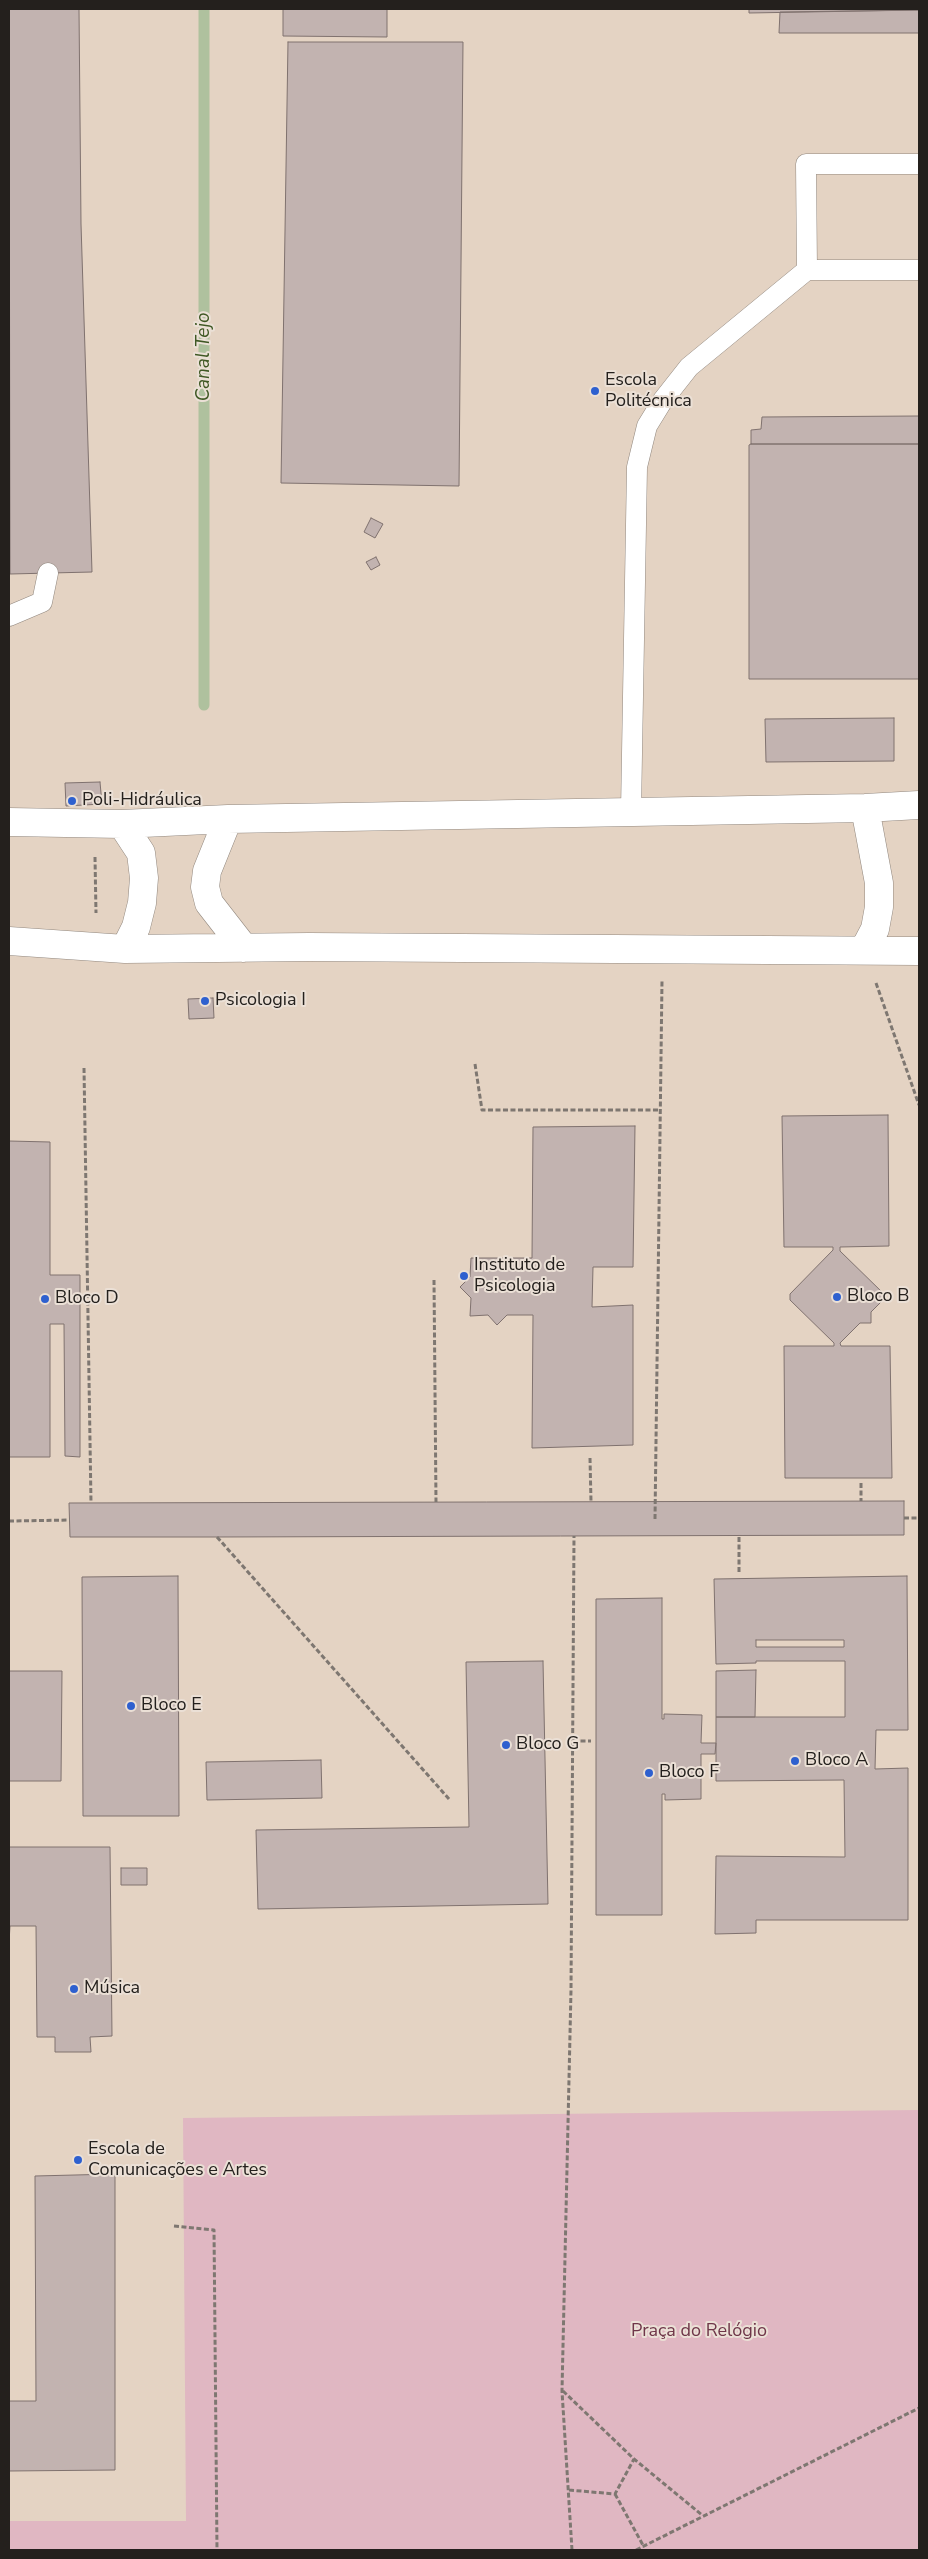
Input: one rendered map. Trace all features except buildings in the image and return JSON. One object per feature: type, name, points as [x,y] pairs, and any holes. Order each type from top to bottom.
[{"type":"street","points":[[9,822],[122,824],[228,819],[865,808],[919,805]]},
{"type":"street","points":[[864,950],[875,929],[880,907],[879,883],[865,808]]},
{"type":"street","points":[[228,819],[207,870],[205,887],[209,903],[244,948]]},
{"type":"street","points":[[122,824],[141,853],[144,878],[142,903],[136,927],[125,950]]},
{"type":"street","points":[[9,942],[125,950],[244,948],[662,948],[919,951]]},
{"type":"lane","points":[[807,270],[806,164],[919,164]]},
{"type":"lane","points":[[631,811],[637,467],[647,426],[663,400],[689,367],[807,270],[919,270]]},
{"type":"lane","points":[[9,616],[42,602],[48,573]]},
{"type":"path","points":[[95,824],[96,947]]},
{"type":"path","points":[[655,1519],[662,948]]},
{"type":"path","points":[[864,950],[919,1105]]},
{"type":"path","points":[[475,1064],[482,1110],[660,1110]]},
{"type":"path","points":[[84,1068],[91,1503]]},
{"type":"path","points":[[434,1280],[436,1502]]},
{"type":"path","points":[[590,1458],[591,1502]]},
{"type":"path","points":[[861,1483],[861,1501]]},
{"type":"path","points":[[904,1518],[919,1518]]},
{"type":"path","points":[[9,1521],[70,1520]]},
{"type":"path","points":[[572,2550],[562,2391],[573,1741],[574,1536]]},
{"type":"path","points":[[739,1536],[739,1572]]},
{"type":"path","points":[[217,1537],[449,1799]]},
{"type":"path","points":[[573,1741],[591,1741]]},
{"type":"path","points":[[174,2226],[214,2230],[217,2550]]},
{"type":"path","points":[[562,2391],[634,2459],[702,2515]]},
{"type":"path","points":[[636,2550],[702,2515],[919,2408]]},
{"type":"path","points":[[615,2494],[634,2459]]},
{"type":"path","points":[[569,2490],[615,2494]]},
{"type":"path","points":[[615,2494],[644,2547]]},
{"type":"shaded area","points":[[9,9],[919,9],[919,2550],[9,2550]]},
{"type":"green space","name":"Praça do Relógio","points":[[919,2110],[919,2550],[9,2550],[9,2521],[186,2521],[183,2118]]},
{"type":"waterway","name":"Canal Tejo","points":[[204,9],[204,705]]},
{"type":"place","name":"Escola Politécnica","points":[[595,391]]},
{"type":"place","name":"Poli-Hidráulica","points":[[72,801]]},
{"type":"place","name":"Psicologia I","points":[[205,1001]]},
{"type":"place","name":"Instituto de Psicologia","points":[[464,1276]]},
{"type":"place","name":"Bloco B","points":[[837,1297]]},
{"type":"place","name":"Bloco D","points":[[45,1299]]},
{"type":"place","name":"Bloco E","points":[[131,1706]]},
{"type":"place","name":"Bloco G","points":[[506,1745]]},
{"type":"place","name":"Bloco A","points":[[795,1761]]},
{"type":"place","name":"Bloco F","points":[[649,1773]]},
{"type":"place","name":"Música","points":[[74,1989]]},
{"type":"place","name":"Escola de Comunicações e Artes","points":[[78,2160]]}]
